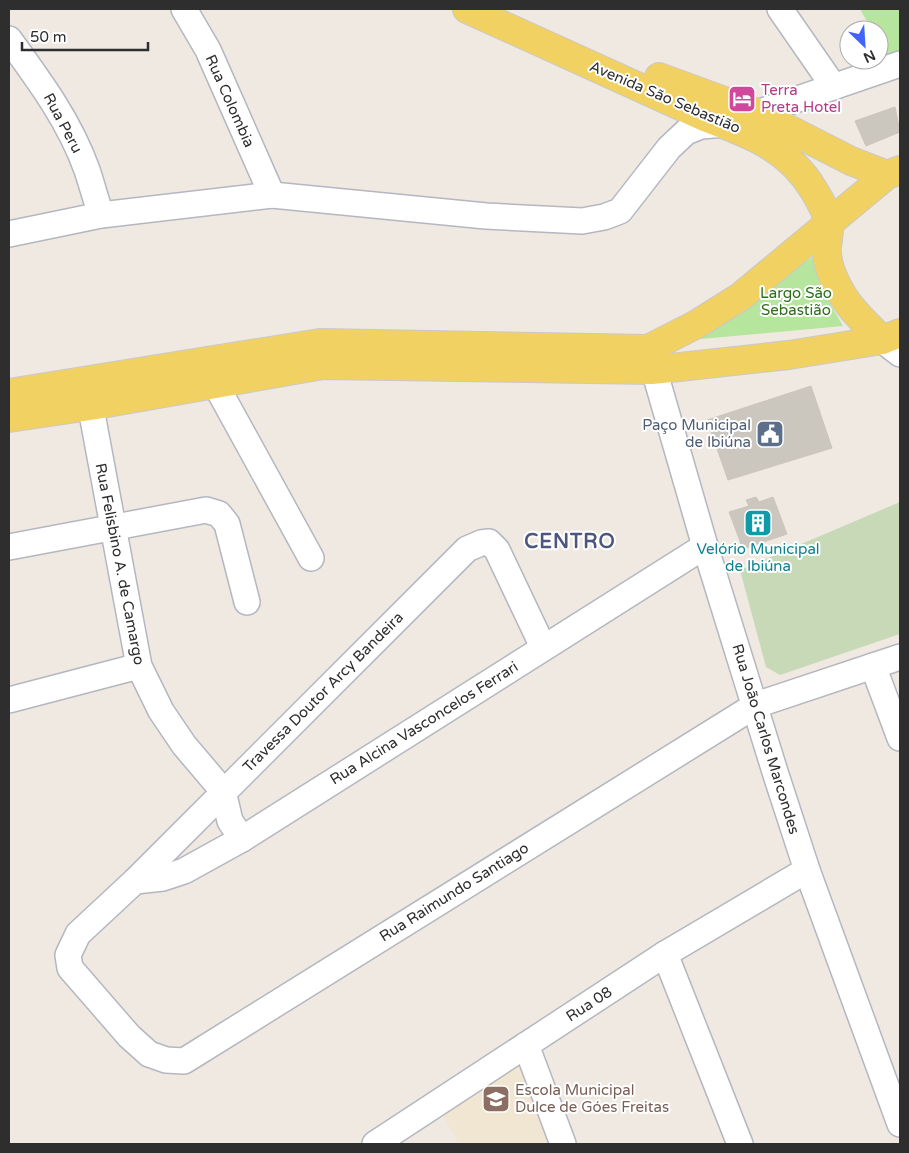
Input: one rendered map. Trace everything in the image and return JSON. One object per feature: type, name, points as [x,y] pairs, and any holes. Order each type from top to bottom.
[{"type":"main road","name":"Avenida São Sebastião","points":[[467,9],[770,144],[792,161],[806,178],[820,200],[829,224]]},
{"type":"main road","name":"Avenida São Sebastião","points":[[508,9],[673,83],[757,113],[851,162],[893,172]]},
{"type":"main road","points":[[650,359],[697,324],[740,297],[893,172]]},
{"type":"main road","points":[[829,224],[827,255],[838,287],[854,311],[894,342]]},
{"type":"main road","points":[[9,418],[88,393],[322,354],[650,359],[789,355],[894,342]]},
{"type":"main road","points":[[9,393],[88,393]]},
{"type":"street","name":"Rua Colombia","points":[[184,9],[208,50],[272,195]]},
{"type":"street","points":[[780,9],[834,87]]},
{"type":"street","name":"Rua Peru","points":[[9,39],[42,84],[68,128],[87,170],[101,214]]},
{"type":"street","points":[[9,234],[101,214],[272,195],[486,216],[582,221],[604,217],[620,211],[670,148],[686,132],[701,126],[725,124],[900,64]]},
{"type":"street","name":"Rua João Carlos Marcondes","points":[[650,359],[705,546],[807,870],[900,1124]]},
{"type":"street","points":[[208,372],[311,558]]},
{"type":"street","name":"Rua Felisbino A. de Camargo","points":[[88,393],[139,666],[161,712],[184,745],[223,791],[230,821],[242,839]]},
{"type":"street","points":[[9,547],[206,510],[219,514],[227,524],[247,602]]},
{"type":"street","name":"Travessa Doutor Arcy Bandeira","points":[[78,934],[135,881],[467,549],[480,543],[489,542],[498,550],[543,647]]},
{"type":"street","name":"Rua Alcina Vasconcelos Ferrari","points":[[135,881],[162,878],[184,871],[242,839],[705,546]]},
{"type":"street","name":"Rua Raimundo Santiago","points":[[78,934],[68,956],[70,968],[78,979],[149,1054],[166,1060],[184,1061],[756,704],[900,657]]},
{"type":"street","points":[[9,700],[139,666]]},
{"type":"street","points":[[872,666],[900,738]]},
{"type":"street","name":"Rua 08","points":[[375,1144],[665,954],[807,870]]},
{"type":"street","points":[[665,954],[740,1144]]},
{"type":"street","points":[[526,1045],[563,1144]]},
{"type":"shaded area","name":"Escola Municipal Dulce de Góes Freitas","points":[[516,1065],[523,1066],[554,1144],[459,1144],[439,1108]]},
{"type":"green space","points":[[860,9],[900,9],[900,50],[889,54],[889,20],[866,20]]},
{"type":"green space","name":"Largo São Sebastião","points":[[813,257],[820,286],[843,326],[701,339],[701,329]]},
{"type":"green space","points":[[900,502],[900,634],[780,675],[766,667],[740,570]]},
{"type":"building","points":[[895,107],[900,132],[866,146],[855,121]]},
{"type":"building","name":"Paço Municipal de Ibiúna","points":[[811,386],[832,448],[728,480],[707,420]]},
{"type":"building","name":"Velório Municipal de Ibiúna","points":[[756,497],[759,502],[773,497],[787,534],[743,549],[729,512],[749,506],[746,500]]},
{"type":"place","name":"Terra Preta Hotel","points":[[742,99]]},
{"type":"place","name":"Paço Municipal de Ibiúna","points":[[770,434]]},
{"type":"place","name":"Velório Municipal de Ibiúna","points":[[758,523]]},
{"type":"place","name":"Escola Municipal Dulce de Góes Freitas","points":[[496,1099]]},
{"type":"district","name":"CENTRO","points":[[570,541]]}]
